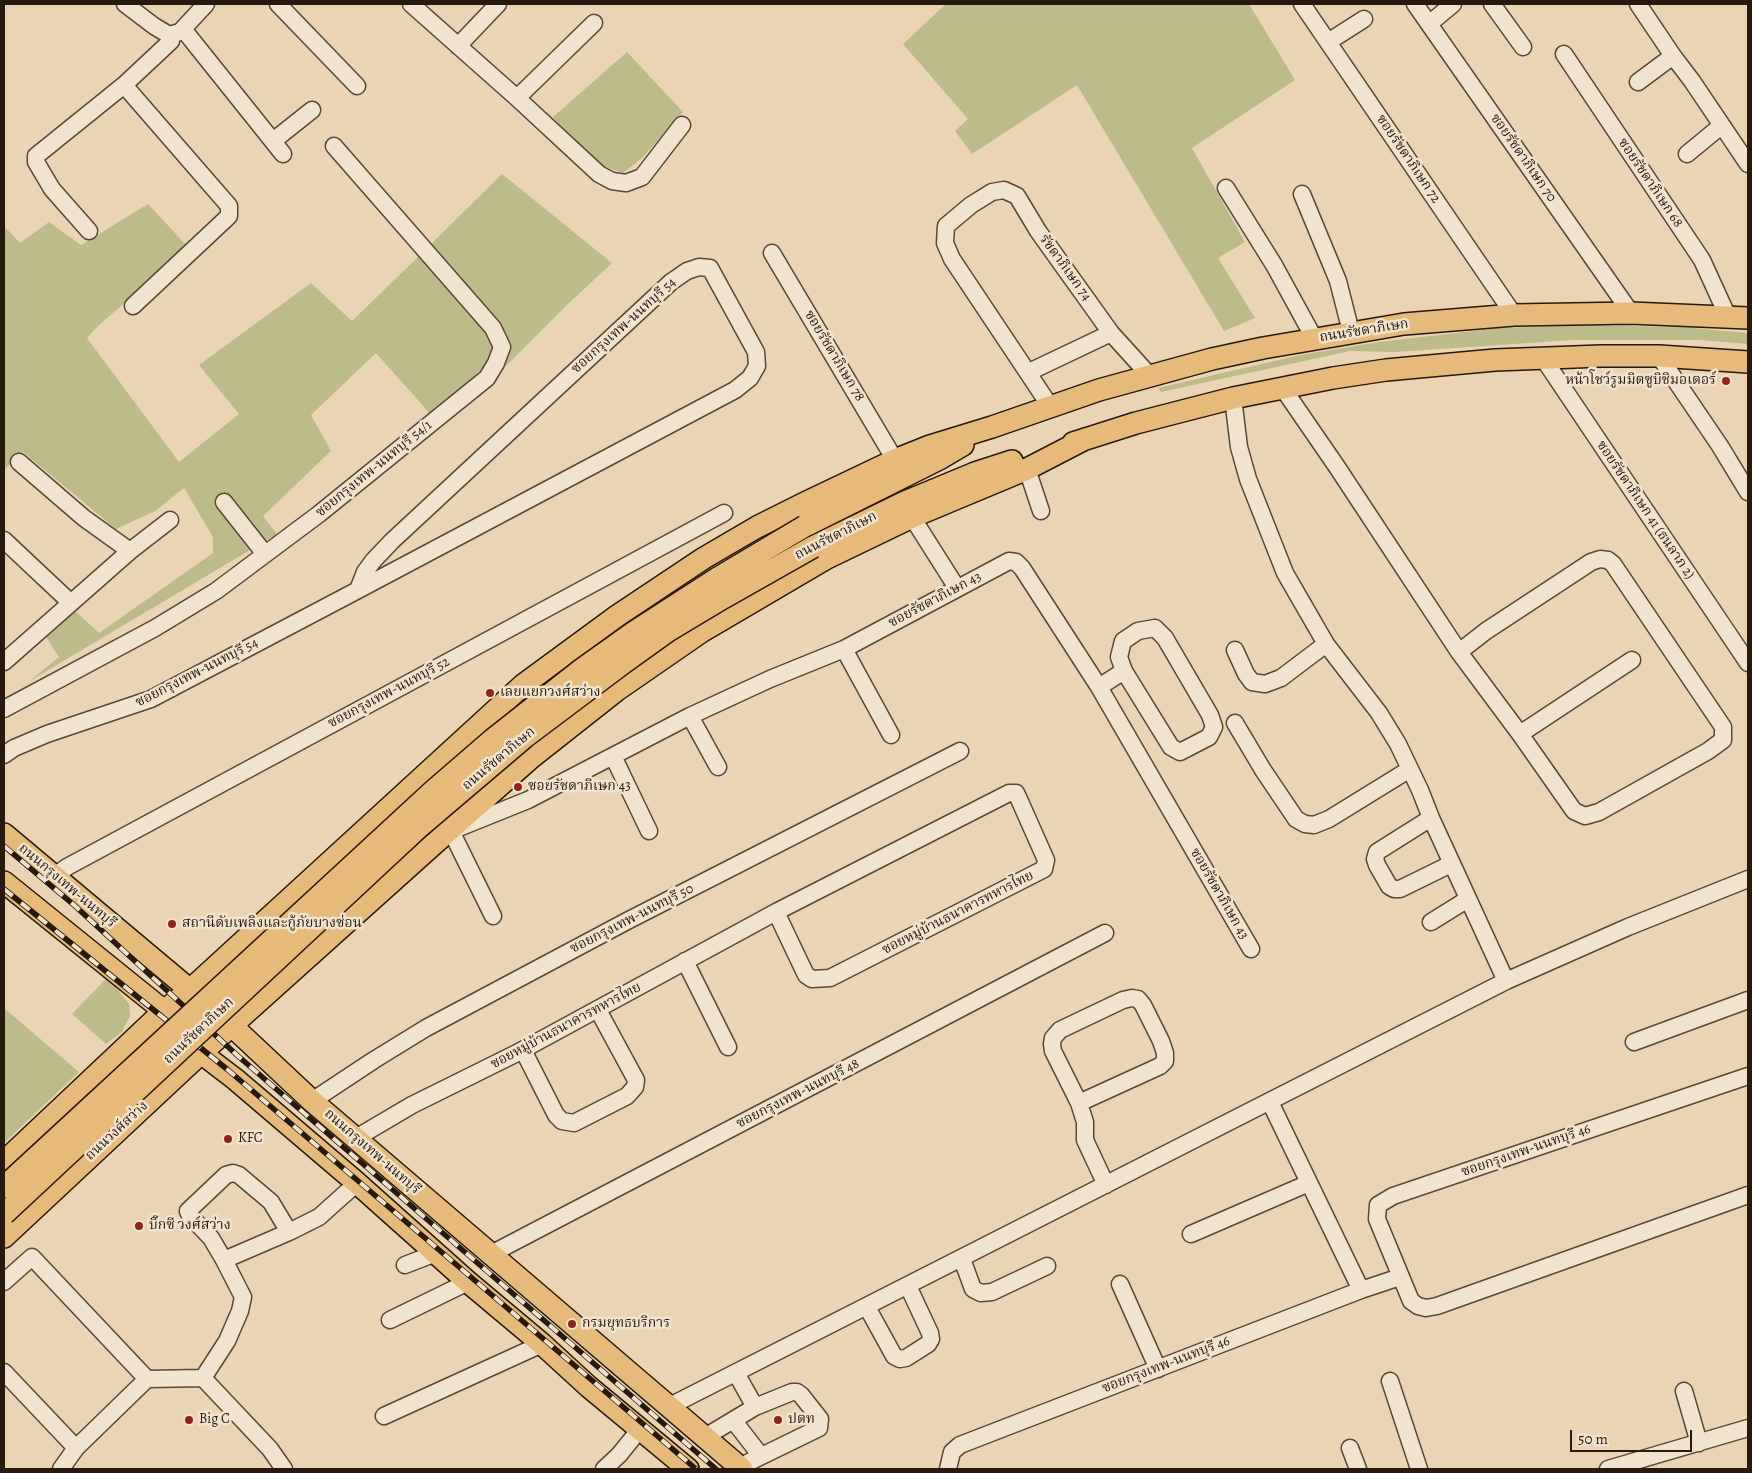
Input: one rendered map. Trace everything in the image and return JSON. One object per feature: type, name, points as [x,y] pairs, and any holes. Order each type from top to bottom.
[{"type":"main road","name":"ถนนรัชดาภิเษก","points":[[164,1011],[190,990],[523,685],[617,616],[704,558],[798,506],[895,460],[930,446],[1099,390],[1212,359],[1314,338],[1404,324],[1514,315],[1631,313],[1738,317]]},
{"type":"main road","name":"ถนนรัชดาภิเษก","points":[[4,1214],[418,828],[526,737],[668,631],[813,547],[905,502],[1006,462],[1146,421],[1282,387],[1386,370],[1543,358],[1659,356],[1748,362]]},
{"type":"main road","name":"ถนนรัชดาภิเษก","points":[[4,1187],[419,804],[492,740],[582,669],[634,632],[716,579],[805,526],[941,458],[992,427]]},
{"type":"main road","name":"ถนนรัชดาภิเษก","points":[[232,1026],[532,757],[577,720],[662,657],[747,604],[827,558],[912,517],[1027,468],[1085,439]]},
{"type":"main road","points":[[414,785],[402,802],[399,810],[399,821],[407,830],[416,835],[425,836],[450,830]]},
{"type":"main road","name":"ถนนกรุงเทพ-นนทบุรี","points":[[4,834],[232,1026],[312,1101],[668,1408],[741,1468]]},
{"type":"main road","points":[[4,882],[164,1011],[201,1053],[236,1079],[468,1282],[542,1344],[589,1387],[688,1469]]},
{"type":"main road","points":[[4,1162],[164,1011]]},
{"type":"main road","name":"ถนนวงศ์สว่าง","points":[[4,1237],[232,1026]]},
{"type":"main road","points":[[4,1175],[26,1176],[31,1180],[36,1190],[36,1198],[27,1215]]},
{"type":"main road","points":[[640,1429],[668,1408]]},
{"type":"street","points":[[125,4],[163,33],[177,32]]},
{"type":"street","points":[[89,231],[52,189],[36,162],[36,156],[124,85],[171,41],[177,32],[206,4]]},
{"type":"street","points":[[278,4],[356,86]]},
{"type":"street","points":[[411,4],[599,174],[612,181],[626,183],[642,177],[682,125]]},
{"type":"street","points":[[458,46],[498,4]]},
{"type":"street","name":"ซอยรัชดาภิเษก 72","points":[[1302,4],[1514,315]]},
{"type":"street","name":"ซอยรัชดาภิเษก 70","points":[[1416,4],[1631,313]]},
{"type":"street","points":[[1429,24],[1453,4]]},
{"type":"street","points":[[1492,4],[1523,47]]},
{"type":"street","points":[[1638,4],[1748,164]]},
{"type":"street","points":[[1328,42],[1364,19]]},
{"type":"street","points":[[517,98],[594,23]]},
{"type":"street","points":[[177,32],[278,148],[312,110]]},
{"type":"street","name":"ซอยรัชดาภิเษก 68","points":[[1564,54],[1738,317]]},
{"type":"street","points":[[1638,82],[1673,56]]},
{"type":"street","points":[[124,85],[229,206],[229,216],[133,306]]},
{"type":"street","points":[[1687,154],[1721,126]]},
{"type":"street","name":"ซอยกรุงเทพ-นนทบุรี 54/1","points":[[4,709],[155,628],[216,591],[319,514],[487,378],[496,363],[502,347],[493,328],[334,146]]},
{"type":"street","points":[[1226,188],[1274,265],[1314,338]]},
{"type":"street","name":"รัชดาภิเษก 74","points":[[1050,406],[952,259],[945,243],[946,226],[971,205],[992,192],[1004,190],[1017,196],[1038,231],[1111,333],[1150,376]]},
{"type":"street","points":[[1302,194],[1338,281],[1351,332]]},
{"type":"street","name":"ซอยรัชดาภิเษก 78","points":[[772,253],[895,460]]},
{"type":"street","name":"ซอยกรุงเทพ-นนทบุรี 54","points":[[4,755],[14,748],[48,734],[151,699],[358,590],[734,390],[750,378],[757,366],[756,352],[710,268],[699,267],[687,271],[671,282],[392,541],[365,572],[358,590]]},
{"type":"street","points":[[1029,372],[1111,333]]},
{"type":"street","points":[[1659,356],[1720,446],[1748,492]]},
{"type":"street","name":"ซอยรัชดาภิเษก 41 (ธนลาภ 2)","points":[[1543,358],[1748,663]]},
{"type":"street","points":[[1282,387],[1459,652],[1574,811],[1585,816],[1599,812],[1708,751],[1724,740],[1723,727],[1613,564],[1608,560],[1600,559],[1591,562],[1486,631],[1459,652]]},
{"type":"street","points":[[1233,398],[1240,447],[1248,479],[1285,574],[1326,644],[1379,713],[1410,769],[1451,864],[1506,981]]},
{"type":"street","points":[[19,462],[84,518],[130,551]]},
{"type":"street","points":[[1027,468],[1041,511]]},
{"type":"street","points":[[224,502],[264,554]]},
{"type":"street","name":"ซอยกรุงเทพ-นนทบุรี 52","points":[[55,876],[84,857],[724,513]]},
{"type":"street","points":[[912,517],[957,588]]},
{"type":"street","points":[[4,662],[130,551],[170,520]]},
{"type":"street","points":[[4,540],[71,603]]},
{"type":"street","name":"ซอยรัชดาภิเษก 43","points":[[450,830],[528,800],[690,716],[770,679],[844,650],[1009,561],[1016,562],[1022,568],[1098,686],[1251,949]]},
{"type":"street","points":[[1155,628],[1166,638],[1210,715],[1214,727],[1209,737],[1180,752],[1171,747],[1124,671],[1119,656],[1123,641],[1138,630],[1155,628]]},
{"type":"street","points":[[1235,650],[1246,674],[1252,682],[1265,684],[1281,678],[1326,644]]},
{"type":"street","points":[[844,650],[891,735]]},
{"type":"street","points":[[1520,734],[1632,660]]},
{"type":"street","points":[[1098,686],[1124,671]]},
{"type":"street","points":[[690,716],[718,767]]},
{"type":"street","points":[[1236,723],[1263,770],[1296,819],[1305,824],[1314,825],[1329,819],[1410,769]]},
{"type":"street","name":"ซอยกรุงเทพ-นนทบุรี 50","points":[[312,1101],[426,1028],[628,920],[960,752]]},
{"type":"street","points":[[613,756],[649,831]]},
{"type":"street","name":"ซอยหมู่บ้านธนาคารทหารไทย","points":[[356,1138],[412,1104],[522,1050],[776,912],[1009,793],[1016,793],[1046,860],[1044,869],[830,978],[812,979],[806,975],[776,912]]},
{"type":"street","points":[[1431,818],[1377,852],[1375,859],[1389,886],[1394,889],[1400,889],[1451,864]]},
{"type":"street","points":[[450,830],[494,916]]},
{"type":"street","points":[[668,1408],[1506,981],[1620,931],[1748,879]]},
{"type":"street","points":[[1431,922],[1468,899]]},
{"type":"street","name":"ซอยกรุงเทพ-นนทบุรี 48","points":[[491,1254],[1105,933]]},
{"type":"street","points":[[685,961],[728,1047]]},
{"type":"street","points":[[1079,1103],[1160,1066],[1165,1061],[1165,1053],[1161,1041],[1143,1005],[1138,999],[1123,1000],[1060,1030],[1053,1038],[1053,1051],[1079,1103],[1085,1122],[1085,1140],[1106,1185]]},
{"type":"street","points":[[1634,1042],[1748,1000]]},
{"type":"street","points":[[522,1050],[556,1115],[562,1121],[574,1123],[627,1096],[635,1087],[636,1080],[598,1010]]},
{"type":"street","name":"ซอยกรุงเทพ-นนทบุรี 46","points":[[1748,1076],[1392,1196],[1378,1205],[1377,1219],[1411,1302],[1426,1308],[1438,1306],[1748,1195]]},
{"type":"street","points":[[1270,1102],[1361,1290]]},
{"type":"street","points":[[203,1378],[227,1341],[240,1311],[243,1297],[211,1238],[190,1216],[188,1211],[226,1175],[233,1173],[239,1175],[271,1202],[289,1232]]},
{"type":"street","points":[[224,1260],[319,1217],[356,1183]]},
{"type":"street","points":[[1190,1234],[1309,1183]]},
{"type":"street","points":[[405,1266],[436,1253]]},
{"type":"street","points":[[4,1282],[32,1256],[147,1379]]},
{"type":"street","points":[[962,1259],[973,1289],[981,1292],[992,1292],[1047,1266]]},
{"type":"street","name":"ซอยกรุงเทพ-นนทบุรี 46","points":[[948,1469],[952,1452],[960,1445],[1361,1290],[1400,1277]]},
{"type":"street","points":[[390,1320],[468,1282]]},
{"type":"street","points":[[1120,1284],[1158,1369]]},
{"type":"street","points":[[867,1307],[894,1356],[906,1358],[928,1344],[931,1339],[908,1286]]},
{"type":"street","points":[[384,1416],[542,1344]]},
{"type":"street","points":[[4,1372],[76,1448]]},
{"type":"street","points":[[736,1373],[755,1408]]},
{"type":"street","points":[[61,1469],[76,1448],[147,1379],[203,1378],[270,1449],[284,1469]]},
{"type":"street","points":[[1390,1381],[1418,1469]]},
{"type":"street","points":[[1684,1391],[1699,1443]]},
{"type":"street","points":[[705,1437],[755,1408],[792,1392],[801,1394],[820,1419],[819,1428],[761,1456],[741,1468]]},
{"type":"street","points":[[733,1420],[761,1456]]},
{"type":"street","points":[[1608,1469],[1748,1428]]},
{"type":"street","points":[[604,1469],[619,1455],[640,1429]]},
{"type":"street","points":[[1350,1448],[1358,1469]]},
{"type":"shaded area","points":[[946,4],[1249,4],[1295,80],[1192,148],[1245,242],[1218,258],[1255,318],[1224,331],[1077,85],[972,154],[955,131],[968,119],[903,44]]},
{"type":"shaded area","points":[[627,52],[683,112],[641,159],[623,173],[600,165],[569,138],[553,117]]},
{"type":"shaded area","points":[[502,174],[612,263],[497,375],[509,350],[429,246]]},
{"type":"shaded area","points":[[148,204],[188,247],[98,326],[87,338],[179,462],[239,414],[199,365],[311,283],[352,321],[420,255],[485,327],[492,344],[492,359],[433,417],[376,353],[311,415],[331,451],[263,516],[277,534],[28,682],[59,657],[46,637],[73,609],[99,633],[213,553],[213,537],[184,488],[155,511],[116,529],[23,452],[4,470],[4,226],[20,243],[49,222],[81,245]]},
{"type":"shaded area","points":[[1588,325],[1681,327],[1748,333],[1748,344],[1699,340],[1573,340],[1395,352],[1350,351],[1161,392],[1158,388],[1300,355],[1379,342],[1499,328]]},
{"type":"shaded area","points":[[106,979],[113,984],[129,1004],[130,1016],[122,1032],[106,1044],[72,1014]]},
{"type":"shaded area","points":[[4,1008],[79,1072],[4,1143]]},
{"type":"railway","points":[[4,846],[74,905],[238,1056],[716,1469]]},
{"type":"railway","points":[[4,889],[228,1070],[696,1469]]},
{"type":"place","name":"หน้าโชว์รูมมิตซูบิชิมอเตอร์","points":[[1726,381]]},
{"type":"place","name":"เลยแยกวงศ์สว่าง","points":[[490,693]]},
{"type":"place","name":"ซอยรัชดาภิเษก 43","points":[[518,787]]},
{"type":"place","name":"สถานีดับเพลิงและกู้ภัยบางซ่อน","points":[[172,924]]},
{"type":"place","name":"KFC","points":[[228,1139]]},
{"type":"place","name":"บิ๊กซี วงศ์สว่าง","points":[[139,1226]]},
{"type":"place","name":"กรมยุทธบริการ","points":[[572,1324]]},
{"type":"place","name":"Big C","points":[[189,1420]]},
{"type":"place","name":"ปตท","points":[[778,1420]]}]
